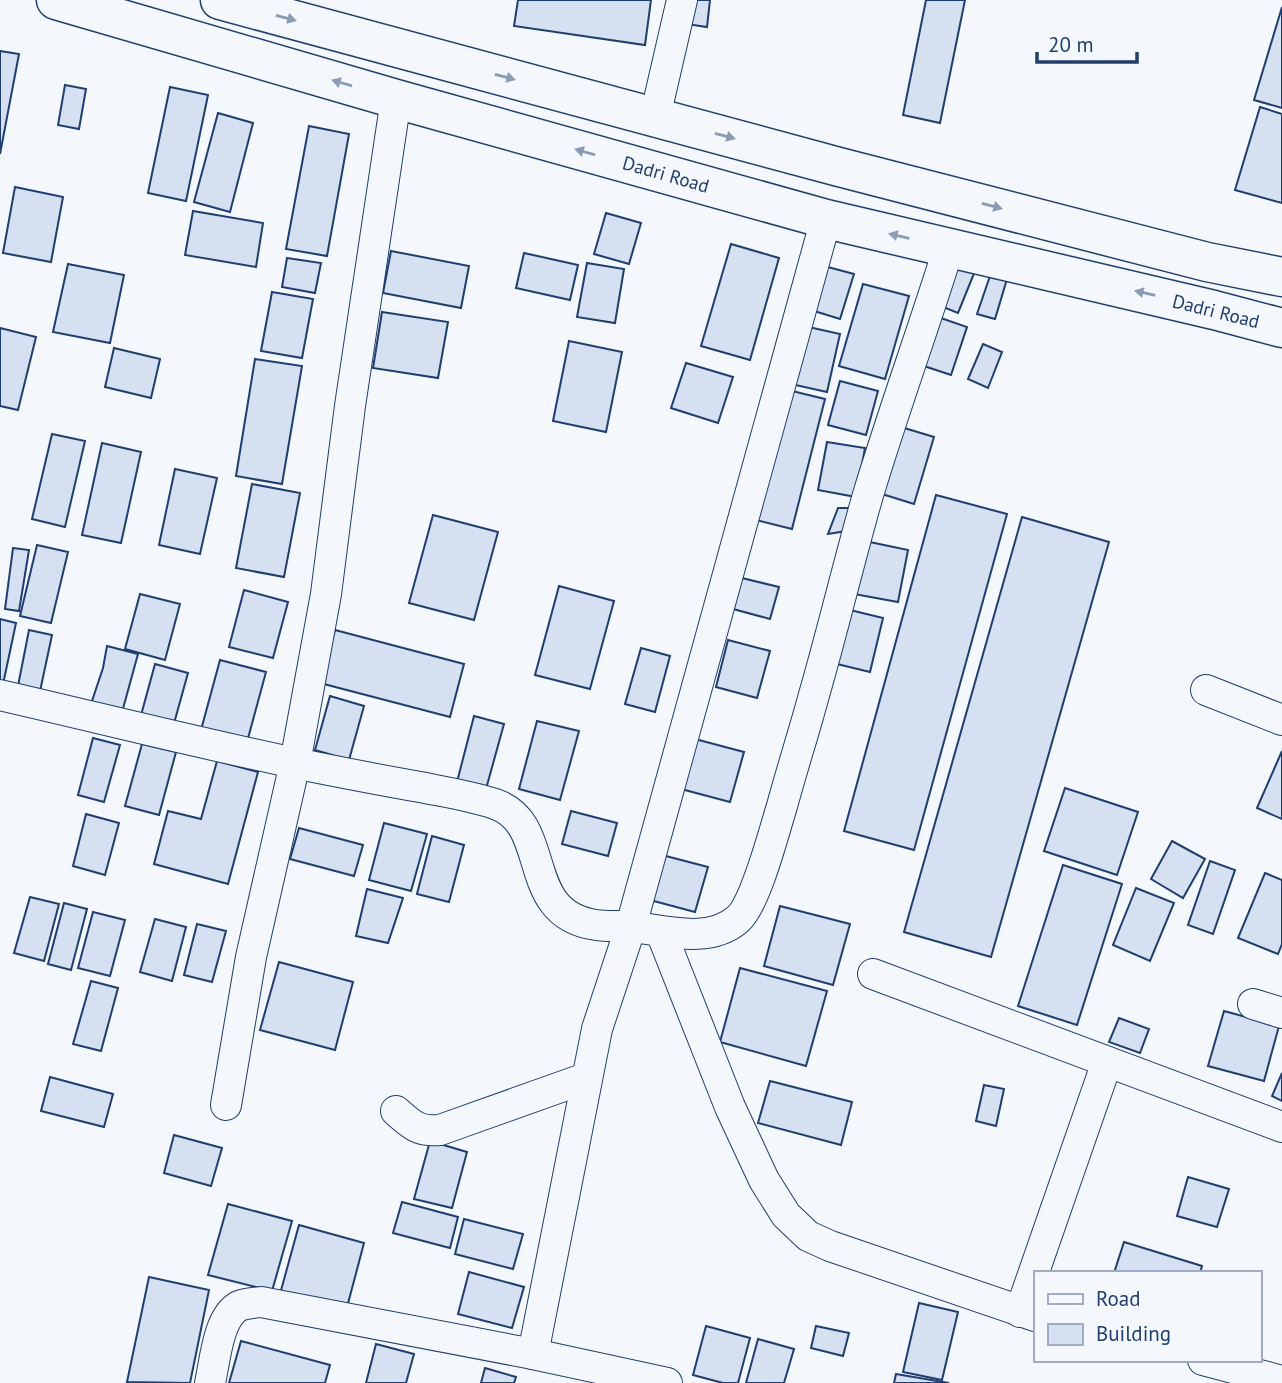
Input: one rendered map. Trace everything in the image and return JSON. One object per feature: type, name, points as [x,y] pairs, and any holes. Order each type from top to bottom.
[{"type":"main road","name":"Dadri Road","points":[[56,0],[396,99],[826,219],[1282,328]]},
{"type":"main road","points":[[220,0],[1194,259],[1282,277]]},
{"type":"street","points":[[655,117],[682,0]]},
{"type":"street","points":[[226,1105],[251,957],[295,763],[326,594],[350,406],[396,99]]},
{"type":"street","points":[[533,1354],[597,1029],[631,926],[826,219]]},
{"type":"street","points":[[0,695],[295,763],[498,805],[517,818],[528,837],[552,902],[574,920],[597,926],[631,926],[661,932],[688,934],[718,931],[739,919],[751,899],[771,841],[815,692],[869,491],[949,247]]},
{"type":"street","points":[[1206,690],[1282,720]]},
{"type":"street","points":[[661,932],[730,1107],[764,1180],[786,1215],[808,1236],[830,1246],[1027,1314],[1034,1292]]},
{"type":"street","points":[[873,974],[1282,1127]]},
{"type":"street","points":[[1253,1003],[1282,1013]]},
{"type":"street","points":[[1041,1271],[1107,1062]]},
{"type":"street","points":[[396,1111],[425,1131],[440,1130],[586,1079]]},
{"type":"street","points":[[210,1383],[219,1339],[226,1320],[237,1307],[261,1302],[533,1354],[667,1383]]},
{"type":"street","points":[[1211,1362],[1282,1381]]},
{"type":"building","points":[[518,0],[651,0],[645,45],[514,26]]},
{"type":"building","points":[[683,0],[710,0],[707,27],[680,23]]},
{"type":"building","points":[[926,0],[965,0],[940,123],[903,115]]},
{"type":"building","points":[[1282,7],[1282,108],[1254,100]]},
{"type":"building","points":[[0,51],[19,54],[0,154]]},
{"type":"building","points":[[65,85],[86,89],[79,129],[58,125]]},
{"type":"building","points":[[170,87],[208,95],[186,201],[148,193]]},
{"type":"building","points":[[1260,107],[1282,114],[1282,203],[1235,190]]},
{"type":"building","points":[[218,113],[253,123],[230,212],[194,202]]},
{"type":"building","points":[[309,126],[349,134],[327,256],[286,249]]},
{"type":"building","points":[[15,187],[63,197],[51,262],[3,253]]},
{"type":"building","points":[[193,211],[263,223],[256,267],[185,255]]},
{"type":"building","points":[[606,213],[641,223],[629,264],[594,254]]},
{"type":"building","points":[[731,244],[779,258],[750,360],[701,346]]},
{"type":"building","points":[[391,251],[469,266],[461,308],[383,293]]},
{"type":"building","points":[[524,253],[578,265],[570,300],[516,288]]},
{"type":"building","points":[[287,258],[321,263],[315,293],[282,287]]},
{"type":"building","points":[[587,263],[624,269],[615,323],[577,317]]},
{"type":"building","points":[[955,263],[975,271],[958,313],[938,305]]},
{"type":"building","points":[[68,264],[124,275],[110,343],[53,332]]},
{"type":"building","points":[[824,266],[854,274],[840,319],[811,310]]},
{"type":"building","points":[[991,273],[1007,279],[995,319],[977,314]]},
{"type":"building","points":[[863,284],[909,296],[885,379],[839,366]]},
{"type":"building","points":[[272,292],[313,299],[302,358],[261,351]]},
{"type":"building","points":[[382,312],[448,322],[438,378],[373,368]]},
{"type":"building","points":[[938,317],[967,327],[951,375],[921,365]]},
{"type":"building","points":[[804,326],[840,334],[827,392],[791,384]]},
{"type":"building","points":[[0,328],[36,337],[18,410],[0,406]]},
{"type":"building","points":[[569,341],[622,352],[606,432],[553,421]]},
{"type":"building","points":[[983,344],[1002,352],[988,388],[968,379]]},
{"type":"building","points":[[114,348],[160,359],[151,398],[105,387]]},
{"type":"building","points":[[255,359],[302,366],[282,484],[236,476]]},
{"type":"building","points":[[686,363],[733,377],[718,423],[671,408]]},
{"type":"building","points":[[840,381],[878,391],[866,435],[828,425]]},
{"type":"building","points":[[788,390],[825,399],[792,529],[756,520]]},
{"type":"building","points":[[901,427],[934,437],[914,504],[882,494]]},
{"type":"building","points":[[52,434],[85,441],[65,527],[32,519]]},
{"type":"building","points":[[827,442],[865,448],[856,497],[818,490]]},
{"type":"building","points":[[102,443],[141,452],[121,543],[82,535]]},
{"type":"building","points":[[175,469],[217,478],[200,554],[159,545]]},
{"type":"building","points":[[252,484],[300,493],[284,577],[236,568]]},
{"type":"building","points":[[936,495],[1007,514],[914,850],[844,831]]},
{"type":"building","points":[[838,508],[852,508],[846,531],[828,534]]},
{"type":"building","points":[[433,515],[498,532],[474,620],[409,603]]},
{"type":"building","points":[[1022,517],[1109,542],[991,957],[904,932]]},
{"type":"building","points":[[865,541],[908,550],[898,602],[854,594]]},
{"type":"building","points":[[37,545],[68,552],[51,623],[20,616]]},
{"type":"building","points":[[13,548],[29,550],[19,611],[5,609]]},
{"type":"building","points":[[742,578],[779,587],[770,619],[733,609]]},
{"type":"building","points":[[559,586],[614,601],[590,689],[535,675]]},
{"type":"building","points":[[244,590],[288,602],[273,658],[229,647]]},
{"type":"building","points":[[140,594],[180,604],[165,660],[125,649]]},
{"type":"building","points":[[850,610],[883,618],[870,672],[837,664]]},
{"type":"building","points":[[0,619],[16,623],[2,689],[0,689]]},
{"type":"building","points":[[29,630],[52,635],[39,696],[17,691]]},
{"type":"building","points":[[335,630],[464,664],[450,717],[320,683]]},
{"type":"building","points":[[728,640],[770,651],[757,698],[716,687]]},
{"type":"building","points":[[107,646],[138,654],[121,716],[90,707]]},
{"type":"building","points":[[641,648],[670,656],[655,712],[625,704]]},
{"type":"building","points":[[220,660],[266,672],[247,742],[201,730]]},
{"type":"building","points":[[155,664],[188,673],[173,727],[140,719]]},
{"type":"building","points":[[330,696],[364,706],[349,760],[315,750]]},
{"type":"building","points":[[474,716],[504,724],[486,789],[457,782]]},
{"type":"building","points":[[537,721],[579,731],[560,800],[519,789]]},
{"type":"building","points":[[93,738],[120,745],[104,802],[78,795]]},
{"type":"building","points":[[695,739],[744,752],[730,802],[681,789]]},
{"type":"building","points":[[142,744],[176,752],[159,815],[125,806]]},
{"type":"building","points":[[1282,751],[1282,819],[1257,808]]},
{"type":"building","points":[[217,761],[258,772],[228,884],[154,864],[168,811],[201,819]]},
{"type":"building","points":[[1065,788],[1138,812],[1117,875],[1044,851]]},
{"type":"building","points":[[571,811],[617,823],[608,856],[562,844]]},
{"type":"building","points":[[86,814],[119,823],[105,875],[73,866]]},
{"type":"building","points":[[384,823],[427,834],[411,891],[369,880]]},
{"type":"building","points":[[299,828],[363,845],[354,876],[290,859]]},
{"type":"building","points":[[432,836],[464,845],[449,902],[417,894]]},
{"type":"building","points":[[1172,841],[1205,859],[1183,898],[1151,879]]},
{"type":"building","points":[[662,855],[708,867],[695,912],[650,900]]},
{"type":"building","points":[[1210,861],[1235,870],[1213,934],[1188,925]]},
{"type":"building","points":[[1063,865],[1122,884],[1077,1025],[1018,1006]]},
{"type":"building","points":[[1265,873],[1282,880],[1282,944],[1278,954],[1238,938]]},
{"type":"building","points":[[1136,888],[1174,903],[1150,961],[1113,945]]},
{"type":"building","points":[[367,889],[403,898],[388,943],[356,936]]},
{"type":"building","points":[[30,897],[59,904],[44,961],[14,953]]},
{"type":"building","points":[[64,903],[87,909],[71,970],[48,964]]},
{"type":"building","points":[[780,906],[850,924],[833,985],[764,966]]},
{"type":"building","points":[[93,912],[125,920],[110,976],[78,968]]},
{"type":"building","points":[[155,919],[186,927],[172,981],[140,972]]},
{"type":"building","points":[[197,924],[226,931],[212,982],[184,975]]},
{"type":"building","points":[[279,962],[353,982],[335,1050],[260,1030]]},
{"type":"building","points":[[740,968],[827,991],[806,1066],[720,1042]]},
{"type":"building","points":[[91,981],[118,988],[101,1051],[73,1044]]},
{"type":"building","points":[[1224,1011],[1279,1026],[1264,1081],[1208,1066]]},
{"type":"building","points":[[1119,1018],[1149,1029],[1140,1053],[1109,1042]]},
{"type":"building","points":[[1282,1073],[1282,1101],[1272,1096]]},
{"type":"building","points":[[50,1077],[113,1094],[104,1127],[41,1111]]},
{"type":"building","points":[[770,1081],[852,1102],[841,1145],[758,1123]]},
{"type":"building","points":[[984,1085],[1004,1089],[996,1126],[976,1121]]},
{"type":"building","points":[[174,1135],[222,1148],[211,1186],[164,1173]]},
{"type":"building","points":[[430,1141],[467,1152],[452,1208],[414,1199]]},
{"type":"building","points":[[1188,1177],[1229,1189],[1217,1227],[1177,1216]]},
{"type":"building","points":[[402,1202],[458,1217],[450,1248],[393,1233]]},
{"type":"building","points":[[228,1204],[292,1221],[272,1291],[208,1275]]},
{"type":"building","points":[[464,1219],[523,1234],[513,1269],[455,1254]]},
{"type":"building","points":[[299,1225],[364,1243],[346,1311],[280,1294]]},
{"type":"building","points":[[1124,1242],[1202,1266],[1201,1271],[1115,1271]]},
{"type":"building","points":[[469,1272],[524,1287],[512,1328],[458,1314]]},
{"type":"building","points":[[149,1277],[209,1290],[190,1383],[127,1382]]},
{"type":"building","points":[[919,1303],[958,1312],[942,1380],[903,1372]]},
{"type":"building","points":[[706,1326],[750,1338],[738,1383],[723,1383],[693,1375]]},
{"type":"building","points":[[816,1326],[849,1333],[843,1356],[811,1348]]},
{"type":"building","points":[[758,1339],[794,1349],[784,1383],[746,1383]]},
{"type":"building","points":[[241,1341],[330,1365],[325,1383],[229,1383]]},
{"type":"building","points":[[376,1344],[414,1354],[406,1383],[366,1383]]},
{"type":"building","points":[[485,1368],[516,1377],[514,1383],[481,1383]]},
{"type":"building","points":[[896,1374],[949,1383],[894,1383]]}]
